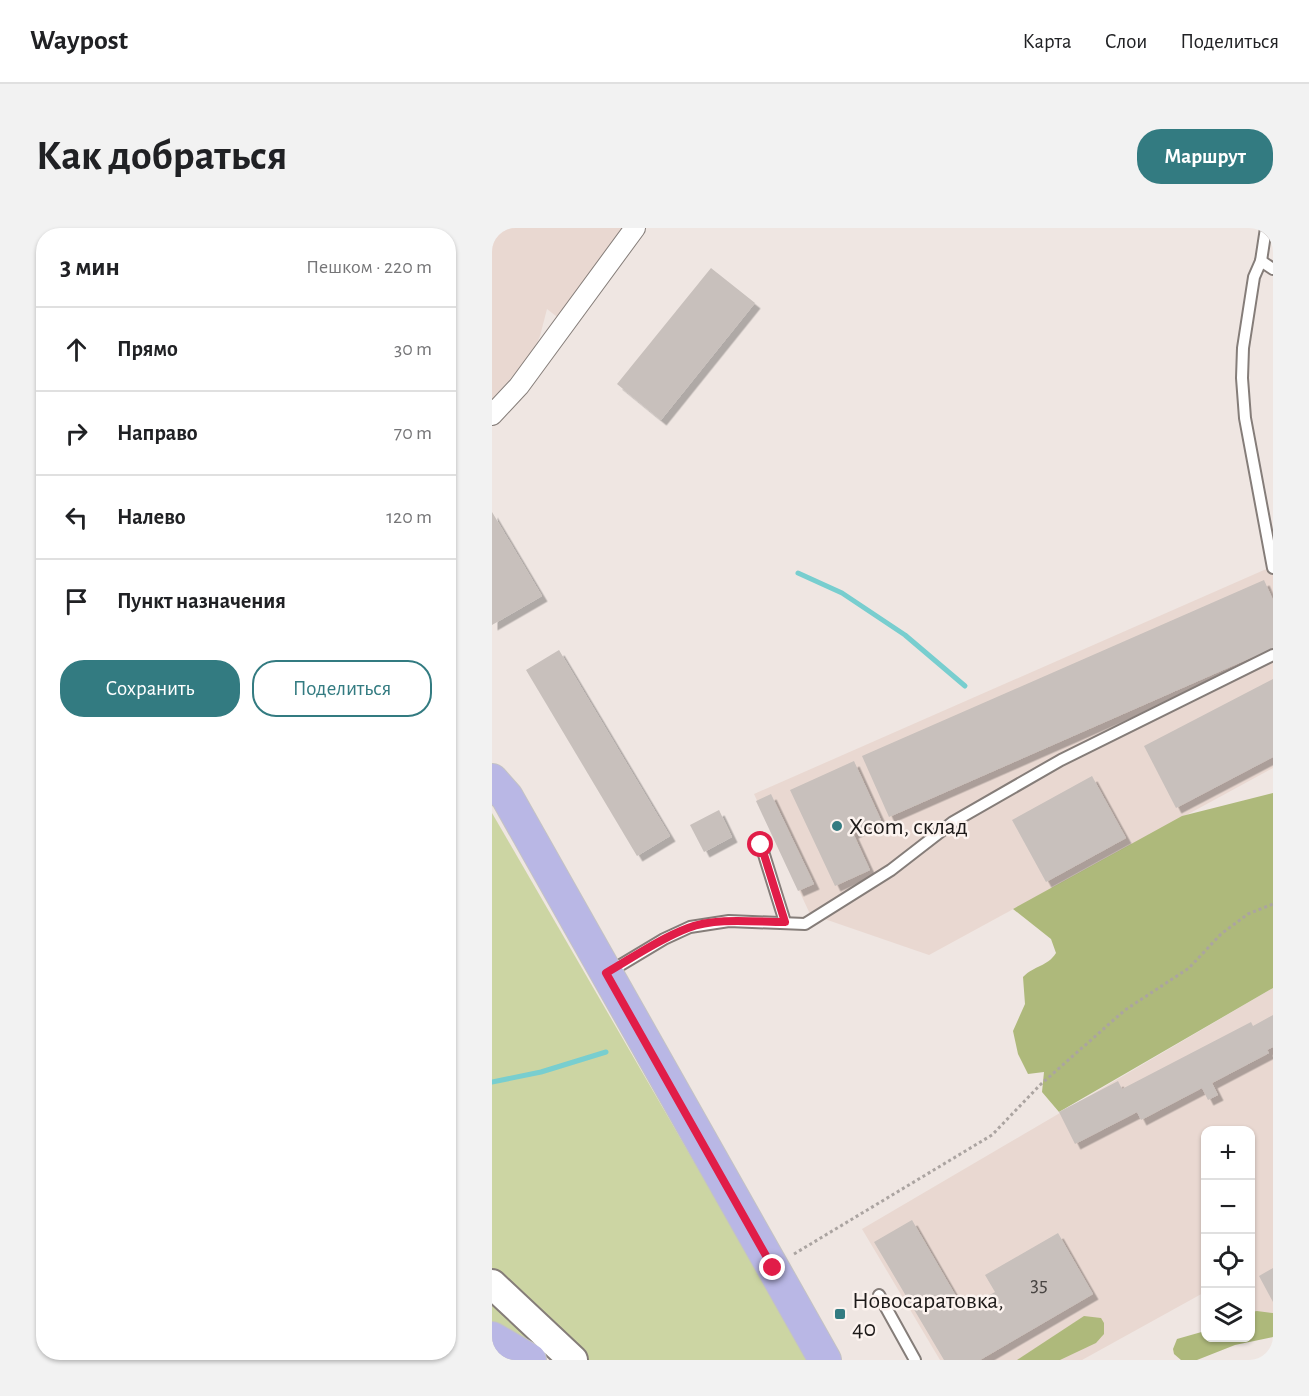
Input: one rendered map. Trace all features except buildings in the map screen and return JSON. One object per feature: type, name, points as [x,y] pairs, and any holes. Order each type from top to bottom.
[{"type":"main road","points":[[497,783],[825,1360]]},
{"type":"main road","points":[[492,1284],[573,1360]]},
{"type":"main road","points":[[492,1338],[530,1360]]},
{"type":"street","points":[[492,415],[519,386],[635,228]]},
{"type":"lane","points":[[1266,228],[1261,261],[1252,289],[1243,348],[1242,378],[1245,417],[1273,568]]},
{"type":"lane","points":[[1261,261],[1273,269]]},
{"type":"lane","points":[[606,973],[664,939],[690,927],[729,921],[805,924],[891,870],[953,822],[1061,760],[1273,655]]},
{"type":"lane","points":[[761,845],[785,922]]},
{"type":"lane","points":[[879,1295],[915,1360]]},
{"type":"path","points":[[787,1258],[992,1135],[1040,1085],[1125,1010],[1190,968],[1230,927],[1248,914],[1273,903]]},
{"type":"shaded area","points":[[492,228],[628,228],[561,320],[547,309],[540,336],[531,356],[492,399]]},
{"type":"shaded area","points":[[1273,566],[1273,768],[929,955],[810,914],[754,794]]},
{"type":"shaded area","points":[[1273,988],[1273,1323],[1255,1325],[1255,1126],[1201,1126],[1201,1294],[1082,1360],[940,1360],[862,1229]]},
{"type":"green space","points":[[1273,793],[1273,988],[1059,1112],[1042,1092],[1044,1072],[1028,1074],[1018,1054],[1013,1031],[1025,1004],[1023,977],[1049,961],[1056,953],[1051,939],[1013,909],[1182,816]]},
{"type":"green space","points":[[492,813],[809,1360],[589,1360],[492,1270]]},
{"type":"green space","points":[[492,1302],[540,1347],[492,1327]]},
{"type":"green space","points":[[1255,1311],[1273,1313],[1273,1337],[1255,1341]]},
{"type":"green space","points":[[1084,1316],[1101,1318],[1104,1323],[1104,1334],[1096,1343],[1060,1360],[1017,1360]]},
{"type":"green space","points":[[1201,1332],[1201,1342],[1249,1342],[1235,1345],[1197,1360],[1181,1360],[1174,1354],[1173,1349],[1177,1339]]},
{"type":"waterway","points":[[798,573],[842,593],[905,635],[965,686]]},
{"type":"waterway","points":[[492,1082],[541,1072],[606,1052]]},
{"type":"place","name":"Xсom, склад","points":[[837,826]]},
{"type":"place","name":"Новосаратовка, 40","points":[[840,1314]]},
{"type":"route","points":[[761,845],[785,922],[729,921],[690,927],[664,939],[606,973],[773,1268]]}]
